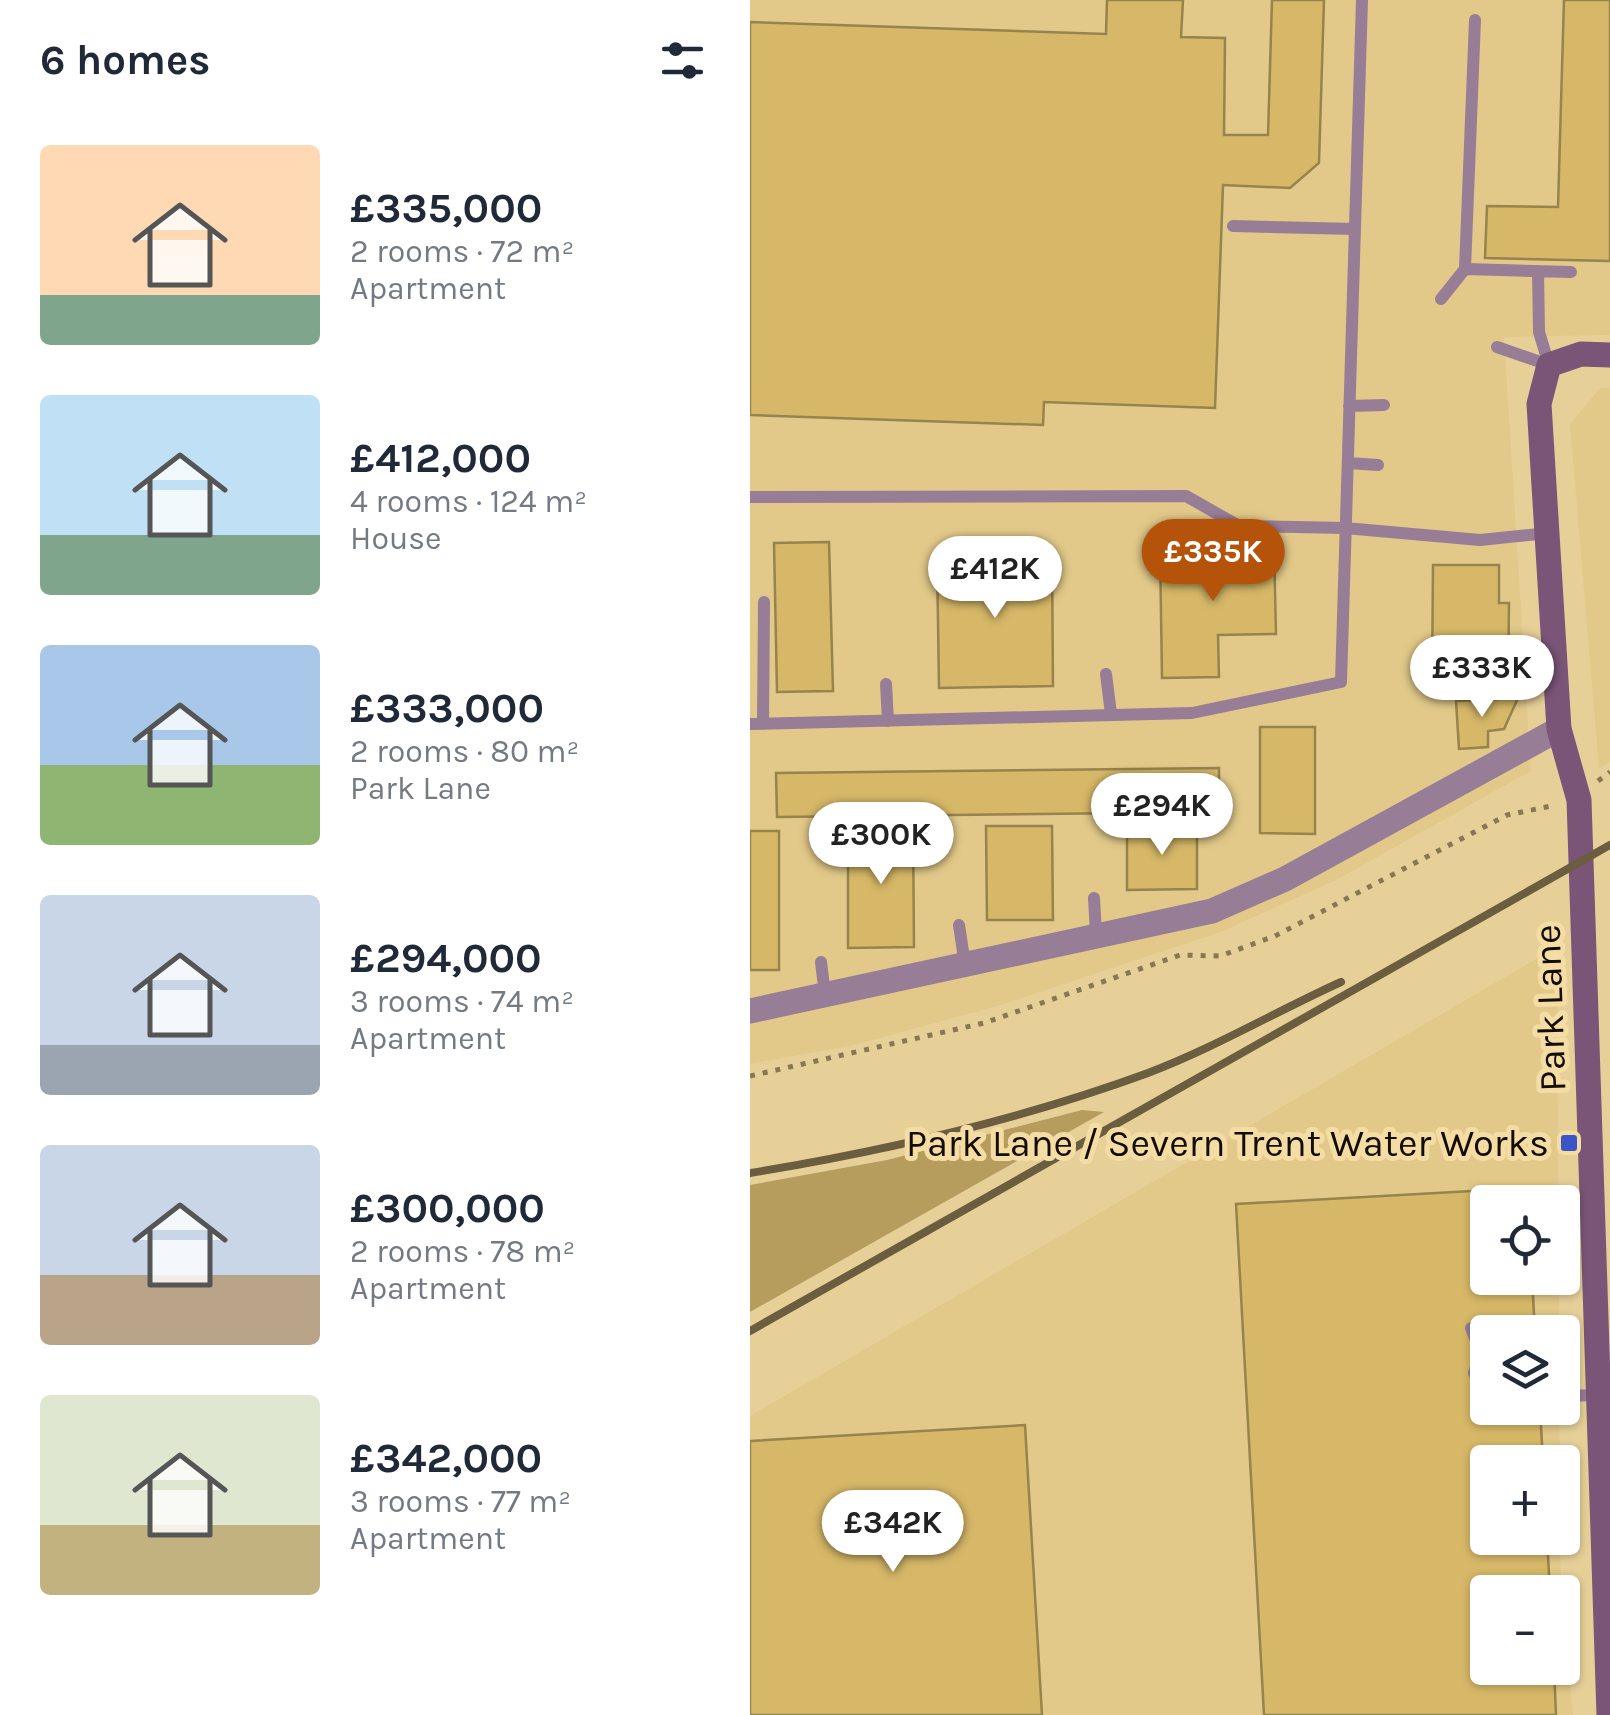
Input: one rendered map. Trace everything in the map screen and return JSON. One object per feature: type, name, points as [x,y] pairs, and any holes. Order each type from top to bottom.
[{"type":"street","points":[[1549,365],[1580,354],[1610,355]]},
{"type":"street","name":"Park Lane","points":[[1549,365],[1539,404],[1559,729],[1580,800],[1609,1715]]},
{"type":"street","points":[[750,1011],[966,967],[1096,934],[1187,919],[1245,898],[1559,729]]},
{"type":"lane","points":[[764,602],[756,724],[1192,714],[1341,682],[1362,0]]},
{"type":"lane","points":[[1440,299],[1465,269],[1475,20]]},
{"type":"lane","points":[[1233,226],[1355,230]]},
{"type":"lane","points":[[1465,269],[1571,272]]},
{"type":"lane","points":[[1538,271],[1539,332],[1549,365]]},
{"type":"lane","points":[[1497,347],[1549,365]]},
{"type":"lane","points":[[1349,406],[1384,405]]},
{"type":"lane","points":[[1348,463],[1378,464]]},
{"type":"lane","points":[[750,497],[1186,496],[1239,526],[1345,528],[1480,540],[1548,533]]},
{"type":"lane","points":[[1106,674],[1111,714]]},
{"type":"lane","points":[[886,684],[888,721]]},
{"type":"lane","points":[[1094,898],[1096,934]]},
{"type":"lane","points":[[959,926],[966,967]]},
{"type":"lane","points":[[821,962],[826,998]]},
{"type":"lane","points":[[1580,1396],[1598,1395]]},
{"type":"path","points":[[750,1076],[984,1023],[1180,956],[1220,956],[1274,936],[1507,815],[1580,800]]},
{"type":"shaded area","points":[[750,0],[1610,0],[1610,335],[1504,337],[1531,771],[1336,880],[1221,932],[1004,1004],[855,1045],[750,1064]]},
{"type":"shaded area","points":[[1600,388],[1610,388],[1610,762],[1599,769],[1570,424]]},
{"type":"shaded area","points":[[1557,947],[1558,1185],[1470,1185],[1470,1295],[1559,1295],[1559,1315],[1470,1315],[1470,1425],[1559,1425],[1560,1445],[1470,1445],[1470,1555],[1560,1555],[1561,1575],[1470,1575],[1470,1685],[1570,1685],[1573,1715],[750,1715],[750,1416]]},
{"type":"shaded area","points":[[1082,1110],[1104,1112],[750,1312],[750,1185],[887,1160]]},
{"type":"building","points":[[1107,0],[1183,0],[1181,37],[1225,38],[1224,135],[1268,135],[1272,0],[1324,0],[1319,163],[1290,188],[1223,185],[1215,408],[1044,402],[1043,425],[750,415],[750,22],[1106,34]]},
{"type":"building","points":[[1564,0],[1610,0],[1610,261],[1485,258],[1487,206],[1558,207]]},
{"type":"building","points":[[829,542],[833,691],[777,692],[774,543]]},
{"type":"building","points":[[1274,546],[1276,634],[1218,635],[1219,677],[1162,678],[1160,549]]},
{"type":"building","points":[[1052,555],[1053,686],[939,688],[937,557]]},
{"type":"building","points":[[1433,565],[1499,565],[1499,603],[1509,603],[1508,685],[1432,685]]},
{"type":"building","points":[[1518,698],[1504,729],[1488,731],[1488,747],[1459,749],[1456,701]]},
{"type":"building","points":[[1260,727],[1315,727],[1315,834],[1260,833]]},
{"type":"building","points":[[1219,768],[1219,812],[777,817],[776,773]]},
{"type":"building","points":[[913,825],[914,947],[848,948],[848,826]]},
{"type":"building","points":[[1197,825],[1197,889],[1127,890],[1127,826]]},
{"type":"building","points":[[986,826],[1052,826],[1053,920],[987,920]]},
{"type":"building","points":[[750,831],[779,831],[779,970],[750,970]]},
{"type":"building","points":[[1470,1191],[1470,1295],[1533,1295],[1534,1315],[1470,1315],[1470,1425],[1541,1425],[1542,1445],[1470,1445],[1470,1555],[1548,1555],[1549,1575],[1470,1575],[1470,1685],[1555,1685],[1556,1715],[1264,1715],[1236,1204]]},
{"type":"building","points":[[1025,1425],[1042,1715],[750,1715],[750,1441]]},
{"type":"railway","points":[[750,1331],[1610,845]]},
{"type":"railway","points":[[750,1173],[952,1132],[1100,1090],[1197,1052],[1341,982]]},
{"type":"place","name":"Park Lane / Severn Trent Water Works","points":[[1569,1143]]}]
